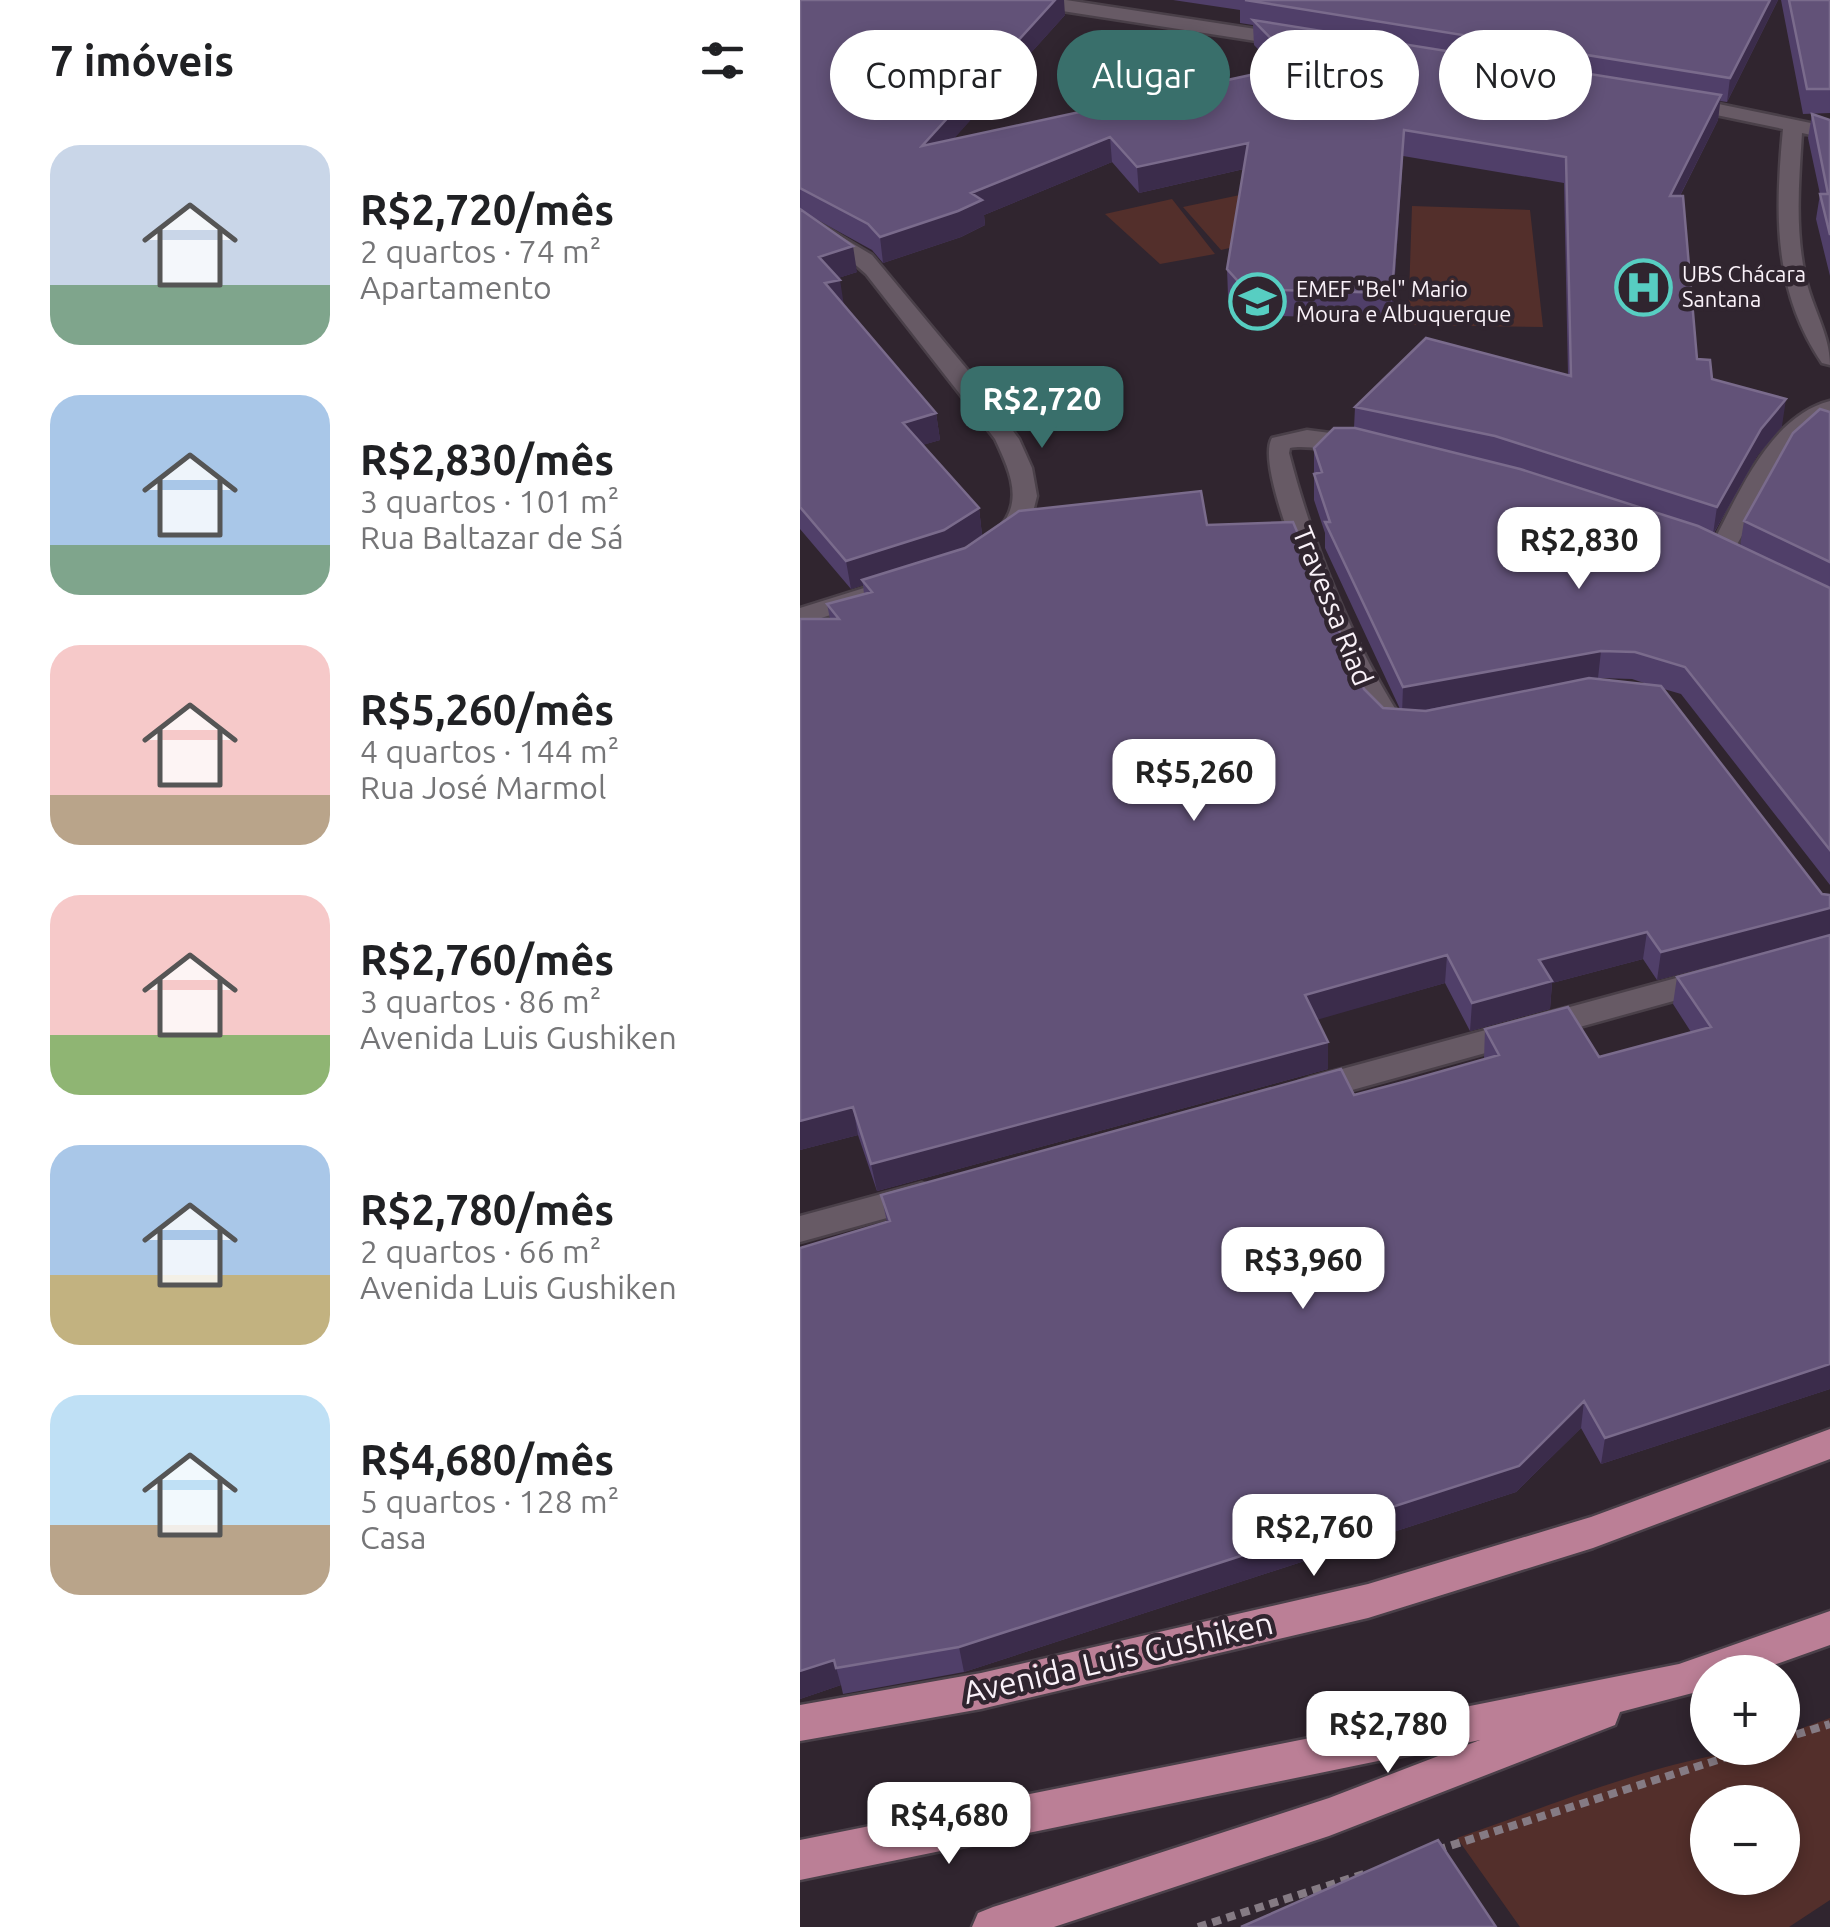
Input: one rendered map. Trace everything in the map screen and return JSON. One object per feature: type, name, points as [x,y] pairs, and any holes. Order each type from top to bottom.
[{"type":"main road","name":"Avenida Luis Gushiken","points":[[800,1723],[981,1690],[1368,1600],[1593,1532],[1830,1444]]},
{"type":"main road","points":[[992,1927],[1329,1817],[1830,1628]]},
{"type":"main road","points":[[800,1860],[1679,1682]]},
{"type":"street","points":[[1030,0],[1250,34]]},
{"type":"street","points":[[1666,99],[1830,133]]},
{"type":"street","points":[[1793,124],[1786,226],[1799,290],[1830,358]]},
{"type":"street","points":[[800,218],[862,258],[1006,431],[1020,468],[1025,504],[1008,534],[975,555]]},
{"type":"street","points":[[1721,552],[1781,446],[1795,428],[1830,408]]},
{"type":"street","name":"Travessa Riad","points":[[1384,448],[1307,437],[1280,444],[1277,453],[1299,526],[1381,715],[1395,727],[1424,726]]},
{"type":"street","points":[[1692,539],[1750,566]]},
{"type":"street","points":[[800,617],[888,588]]},
{"type":"street","points":[[1277,1099],[1735,973]]},
{"type":"street","points":[[800,1229],[952,1188]]},
{"type":"path","points":[[1800,1733],[1830,1724]]},
{"type":"path","points":[[1418,1856],[1703,1765]]},
{"type":"path","points":[[1198,1927],[1381,1868]]},
{"type":"shaded area","points":[[1254,192],[1285,235],[1221,250],[1183,207]]},
{"type":"shaded area","points":[[1172,199],[1215,254],[1160,264],[1105,214]]},
{"type":"shaded area","points":[[1412,206],[1530,210],[1543,327],[1408,325]]},
{"type":"shaded area","points":[[1830,1718],[1830,1900],[1789,1927],[1520,1927],[1457,1838],[1576,1795],[1690,1761],[1690,1765],[1800,1765],[1800,1729]]},
{"type":"building","points":[[800,0],[1055,0],[1028,30],[830,30],[830,120],[946,120],[922,146],[1057,117],[1057,120],[1230,120],[1230,79],[1250,75],[1250,120],[1419,120],[1419,47],[1439,50],[1439,120],[1592,120],[1592,74],[1721,95],[1670,196],[1683,196],[1697,359],[1710,360],[1712,379],[1786,399],[1761,429],[1717,507],[1495,436],[1355,407],[1426,338],[1571,376],[1566,157],[1404,130],[1392,293],[1245,289],[1227,269],[1248,143],[1137,167],[1110,137],[971,193],[982,200],[958,211],[880,237],[868,224],[800,188]]},
{"type":"building","points":[[1245,0],[1770,0],[1730,78],[1592,56],[1592,30],[1439,31]]},
{"type":"building","points":[[1789,0],[1830,0],[1830,89],[1807,89]]},
{"type":"building","points":[[1253,20],[1315,30],[1263,30]]},
{"type":"building","points":[[1812,114],[1830,120],[1830,235],[1820,194],[1828,194]]},
{"type":"building","points":[[800,209],[853,246],[819,257],[840,280],[825,283],[936,413],[903,423],[979,508],[944,530],[846,561],[800,507]]},
{"type":"building","points":[[1820,409],[1830,412],[1830,562],[1744,521],[1793,433]]},
{"type":"building","points":[[1334,428],[1355,428],[1520,469],[1698,526],[1830,588],[1830,850],[1685,667],[1635,652],[1601,651],[1403,687],[1325,522],[1330,522],[1314,474],[1322,472],[1314,448]]},
{"type":"building","points":[[1201,491],[1207,525],[1293,522],[1364,689],[1383,708],[1426,711],[1589,678],[1661,686],[1822,894],[1830,895],[1830,908],[1661,952],[1647,932],[1539,960],[1552,981],[1472,1003],[1447,955],[1305,995],[1328,1042],[871,1164],[853,1107],[800,1121],[800,619],[839,619],[827,604],[872,592],[862,580],[965,548],[1019,511]]},
{"type":"building","points":[[1830,935],[1830,1364],[1605,1438],[1584,1401],[1519,1466],[959,1647],[836,1668],[834,1660],[800,1671],[800,1248],[890,1221],[881,1195],[1341,1069],[1354,1095],[1407,1081],[1499,1055],[1485,1029],[1568,1007],[1599,1057],[1711,1027],[1677,977]]},
{"type":"building","points":[[1438,1840],[1496,1927],[1241,1927]]},
{"type":"place","name":"UBS Chácara Santana","points":[[1643,287]]},
{"type":"place","name":"EMEF \"Bel\" Mario Moura e Albuquerque","points":[[1257,302]]}]
